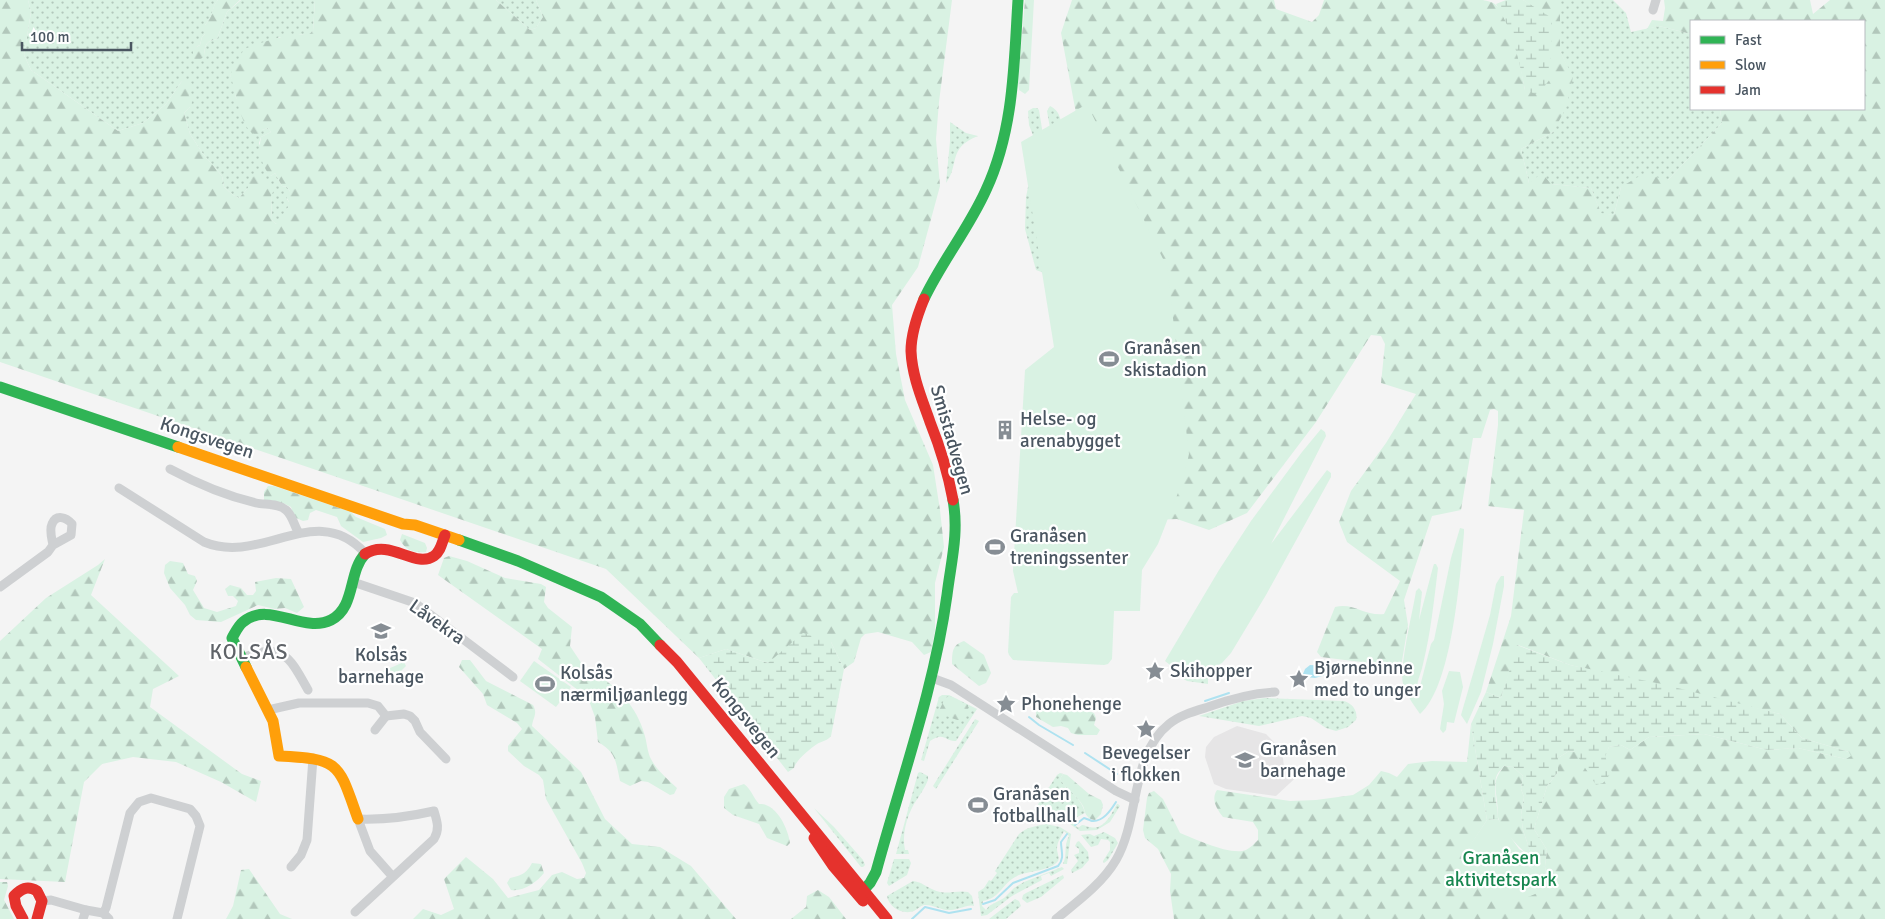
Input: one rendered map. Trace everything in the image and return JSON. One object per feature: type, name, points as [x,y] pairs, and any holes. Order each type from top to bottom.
[{"type":"street","name":"Smistadvegen","points":[[862,893],[876,872],[932,678],[940,644],[955,548],[955,515],[944,463],[914,372],[912,340],[917,318],[926,296],[983,196],[999,159],[1013,91],[1018,0]]},
{"type":"street","points":[[1653,10],[1656,0]]},
{"type":"street","name":"Kongsvegen","points":[[0,387],[403,524],[415,525],[444,539],[518,561],[601,597],[640,624],[678,662],[804,818],[818,832],[880,919]]},
{"type":"street","points":[[170,469],[190,480],[256,503],[279,506],[285,509],[291,516],[299,533]]},
{"type":"street","points":[[119,488],[204,542],[216,547],[251,546],[299,533],[323,530],[344,536],[364,553]]},
{"type":"street","points":[[393,877],[370,851],[346,786],[338,770],[328,762],[313,758],[279,756],[273,721],[232,638],[239,626],[250,617],[261,614],[310,624],[324,623],[332,620],[345,608],[356,566],[364,553],[379,548],[386,548],[426,560],[437,554],[444,539]]},
{"type":"street","points":[[0,587],[48,552],[53,545]]},
{"type":"street","name":"Låvekra","points":[[352,582],[415,603],[512,677]]},
{"type":"street","points":[[242,658],[271,651],[283,655],[292,661],[308,690]]},
{"type":"street","points":[[932,678],[951,685],[1116,791],[1135,800]]},
{"type":"street","points":[[1056,919],[1106,875],[1116,861],[1122,848],[1147,753],[1153,742],[1169,724],[1188,714],[1229,699],[1250,694],[1274,692]]},
{"type":"street","points":[[268,710],[299,703],[368,703],[378,706],[386,716]]},
{"type":"street","points":[[375,730],[386,716],[404,714],[410,716],[415,721],[420,732],[446,760]]},
{"type":"street","points":[[290,867],[301,855],[307,840],[313,758]]},
{"type":"street","points":[[42,901],[51,900],[106,916],[106,908],[130,813],[139,802],[151,798],[190,809],[196,816],[200,826],[177,919]]},
{"type":"street","points":[[355,912],[434,839],[438,833],[434,811],[404,818],[384,820],[358,819]]},
{"type":"street","points":[[23,919],[14,900],[14,896],[22,888],[32,888],[37,891],[42,901],[36,919]]},
{"type":"street","name":"Kongsvegen","points":[[862,893],[887,919]]},
{"type":"street","points":[[83,919],[86,910]]},
{"type":"shaded area","name":"Granåsen barnehage","points":[[1237,726],[1266,734],[1282,750],[1286,770],[1304,768],[1304,770],[1276,796],[1226,789],[1214,784],[1205,757],[1206,747],[1214,737]]},
{"type":"green space","points":[[0,0],[28,0],[31,12],[24,55],[31,70],[118,131],[143,123],[166,104],[182,81],[188,80],[192,84],[189,95],[192,102],[184,113],[190,134],[203,154],[222,176],[224,187],[233,195],[239,198],[248,188],[247,180],[261,175],[274,190],[271,196],[272,220],[276,224],[289,206],[286,196],[290,191],[287,187],[282,186],[275,173],[271,176],[265,168],[261,158],[260,142],[261,137],[271,132],[268,128],[262,130],[258,135],[252,133],[247,127],[230,75],[244,49],[285,36],[308,35],[313,31],[315,0],[496,0],[530,30],[536,28],[543,17],[536,0],[952,0],[936,139],[940,186],[918,267],[892,305],[896,354],[905,400],[933,465],[940,510],[944,547],[935,583],[935,630],[931,652],[924,655],[912,642],[878,632],[865,634],[861,638],[854,662],[844,669],[831,642],[768,663],[726,649],[699,658],[606,569],[0,362]]},
{"type":"green space","points":[[28,0],[218,0],[205,25],[205,34],[200,45],[196,47],[204,57],[206,45],[210,41],[217,39],[227,12],[241,0],[315,0],[313,31],[308,36],[301,34],[292,37],[279,37],[230,75],[234,83],[236,98],[262,130],[268,128],[271,132],[261,137],[259,143],[271,176],[275,173],[282,186],[287,187],[290,191],[287,199],[289,206],[279,222],[276,224],[272,220],[271,196],[248,188],[239,198],[224,187],[222,176],[203,154],[190,134],[184,113],[190,107],[189,95],[182,81],[166,104],[143,123],[118,131],[31,70],[24,55],[31,12]]},
{"type":"green space","points":[[218,0],[240,0],[227,12],[217,39],[208,43],[205,47],[204,57],[197,61],[193,58],[193,49],[200,45],[205,34],[205,25]]},
{"type":"green space","points":[[496,0],[536,0],[543,17],[536,28],[530,30]]},
{"type":"green space","points":[[1025,0],[1034,0],[1029,90],[1025,94],[1019,90],[1018,83]]},
{"type":"green space","points":[[1072,0],[1274,0],[1276,9],[1312,22],[1319,15],[1324,0],[1483,0],[1496,5],[1508,22],[1516,45],[1525,90],[1552,19],[1523,0],[1560,0],[1560,51],[1573,77],[1566,108],[1553,132],[1521,149],[1529,183],[1542,173],[1551,184],[1591,188],[1601,213],[1614,215],[1621,187],[1643,174],[1668,180],[1722,123],[1720,110],[1865,110],[1865,20],[1690,20],[1690,34],[1659,26],[1647,29],[1652,20],[1663,21],[1664,0],[1810,0],[1813,14],[1830,0],[1885,0],[1885,919],[1174,919],[1170,891],[1171,874],[1158,849],[1145,838],[1143,830],[1147,798],[1149,793],[1154,791],[1163,799],[1180,833],[1222,849],[1231,851],[1246,850],[1258,840],[1258,830],[1253,822],[1223,817],[1215,804],[1214,797],[1217,790],[1290,801],[1353,795],[1369,785],[1381,771],[1397,777],[1408,764],[1432,761],[1467,762],[1471,724],[1487,820],[1464,855],[1547,885],[1545,866],[1547,850],[1534,829],[1547,786],[1558,772],[1558,758],[1569,751],[1604,757],[1609,747],[1621,745],[1630,750],[1649,737],[1704,734],[1767,750],[1798,748],[1846,759],[1849,752],[1802,738],[1780,714],[1570,665],[1518,645],[1501,698],[1486,692],[1511,616],[1524,510],[1488,506],[1498,425],[1498,411],[1494,409],[1490,410],[1481,438],[1473,438],[1461,510],[1432,516],[1404,600],[1408,625],[1401,667],[1321,657],[1317,652],[1335,607],[1347,606],[1370,613],[1384,614],[1400,581],[1347,542],[1339,522],[1351,491],[1386,443],[1416,394],[1381,383],[1385,344],[1381,336],[1371,335],[1316,422],[1247,513],[1209,530],[1177,519],[1152,520],[1061,33]]},
{"type":"green space","points":[[1506,0],[1523,0],[1552,18],[1550,79],[1538,95],[1525,90],[1511,35],[1496,4]]},
{"type":"green space","points":[[1560,0],[1613,0],[1626,13],[1631,32],[1659,26],[1690,34],[1690,110],[1720,110],[1722,123],[1668,180],[1621,187],[1614,215],[1601,214],[1591,188],[1529,183],[1521,149],[1553,132],[1572,77],[1560,51]]},
{"type":"green space","name":"Granåsen skistadion","points":[[1087,104],[1167,267],[1189,454],[1183,480],[1158,544],[1142,570],[1140,611],[1114,611],[1112,659],[1108,664],[1104,665],[1013,660],[1008,652],[1011,597],[1014,593],[1018,593],[1013,571],[1025,370],[1054,347],[1021,142]]},
{"type":"green space","points":[[1050,106],[1058,114],[1063,133],[1034,138],[1029,125],[1028,111],[1033,108],[1039,110],[1043,135],[1051,134],[1047,111]]},
{"type":"green space","points":[[950,122],[966,133],[978,136],[968,141],[958,151],[953,169],[946,183],[950,141]]},
{"type":"green space","points":[[1030,177],[1058,355],[1044,273],[1036,270],[1025,229],[1026,197]]},
{"type":"green space","points":[[1321,429],[1325,432],[1326,436],[1271,544],[1327,470],[1331,473],[1331,477],[1266,595],[1231,653],[1222,663],[1212,668],[1170,665],[1165,661],[1219,570],[1251,521]]},
{"type":"green space","points":[[268,486],[274,486],[351,512],[356,517],[385,529],[387,535],[363,542],[341,526],[337,517],[316,510],[310,513],[308,520],[303,521],[294,517],[291,507],[264,500],[264,492]]},
{"type":"green space","points":[[1460,528],[1464,529],[1464,533],[1460,576],[1447,656],[1440,681],[1431,700],[1420,714],[1406,692],[1402,676],[1416,591],[1419,588],[1422,592],[1419,620],[1433,567],[1436,564],[1438,568],[1432,616],[1426,652],[1418,682],[1418,694],[1431,644],[1434,640],[1451,558]]},
{"type":"green space","points":[[402,534],[425,543],[426,552],[415,552],[408,549],[400,540]]},
{"type":"green space","points":[[449,556],[467,561],[505,578],[541,584],[546,587],[544,602],[548,608],[572,627],[570,646],[590,676],[596,674],[604,679],[632,707],[641,724],[651,759],[659,771],[677,788],[674,794],[670,795],[648,782],[641,781],[630,786],[620,781],[612,754],[598,742],[595,717],[588,698],[538,659],[542,649],[438,575],[444,558]]},
{"type":"green space","points":[[105,559],[91,595],[179,676],[153,689],[150,707],[242,774],[261,781],[256,802],[221,782],[176,762],[133,757],[102,764],[84,782],[65,882],[0,879],[0,641],[46,598]]},
{"type":"green space","points":[[170,561],[183,563],[188,574],[195,576],[197,581],[193,590],[204,608],[217,612],[236,606],[238,601],[233,596],[228,596],[225,589],[230,585],[241,588],[247,595],[253,595],[256,591],[255,582],[276,578],[291,579],[304,607],[297,613],[285,608],[275,609],[258,605],[221,622],[196,620],[190,615],[185,605],[170,588],[164,573],[165,565]]},
{"type":"green space","points":[[1501,576],[1504,576],[1504,586],[1493,644],[1481,692],[1467,724],[1461,715],[1490,615],[1496,584]]},
{"type":"green space","points":[[803,633],[831,642],[844,669],[831,736],[807,752],[794,768],[788,772],[699,658],[726,649],[768,663]]},
{"type":"green space","points":[[964,641],[984,655],[991,673],[986,683],[979,686],[952,664],[955,647]]},
{"type":"green space","points":[[1517,645],[1570,665],[1666,685],[1780,714],[1802,738],[1849,752],[1851,756],[1846,759],[1798,748],[1767,750],[1704,734],[1649,737],[1630,750],[1621,745],[1609,747],[1605,757],[1612,772],[1603,783],[1596,785],[1575,752],[1569,751],[1558,758],[1558,772],[1547,786],[1534,829],[1547,850],[1545,866],[1533,869],[1528,865],[1530,851],[1523,830],[1521,815],[1524,797],[1521,789],[1523,776],[1513,767],[1504,766],[1499,772],[1495,785],[1498,819],[1487,820],[1471,724],[1486,692],[1501,698]]},
{"type":"green space","points":[[462,660],[470,660],[486,681],[533,705],[535,713],[532,726],[581,772],[605,819],[632,844],[660,847],[691,866],[736,919],[413,919],[423,909],[441,915],[454,909],[444,879],[466,857],[493,879],[508,898],[539,890],[552,875],[562,872],[577,879],[584,878],[586,873],[546,799],[543,780],[508,751],[508,746],[522,729],[517,723],[487,705],[483,694],[459,667]]},
{"type":"green space","name":"Kolsås nærmiljøanlegg","points":[[534,661],[571,687],[556,707],[520,681]]},
{"type":"green space","points":[[404,662],[406,666],[393,679],[384,683],[378,680],[381,672]]},
{"type":"green space","points":[[1174,671],[1208,674],[1208,684],[1187,681],[1173,673]]},
{"type":"green space","points":[[1449,671],[1460,672],[1463,687],[1454,723],[1447,722],[1446,730],[1443,733],[1440,729],[1444,704],[1442,691]]},
{"type":"green space","points":[[949,695],[977,709],[956,741],[939,737],[930,741],[924,761],[921,760],[939,697]]},
{"type":"green space","points":[[950,696],[968,705],[968,712],[962,720],[956,720],[938,713],[945,698]]},
{"type":"green space","points":[[1265,698],[1344,701],[1354,708],[1356,720],[1348,727],[1336,731],[1326,728],[1311,718],[1302,716],[1259,726],[1199,716],[1243,701]]},
{"type":"green space","points":[[1058,700],[1094,713],[1096,718],[1094,725],[1100,730],[1097,735],[1071,733],[1068,728],[1061,726],[1053,727],[1036,717],[1036,709],[1051,701]]},
{"type":"green space","points":[[975,719],[979,721],[936,789],[933,786]]},
{"type":"green space","points":[[1504,766],[1513,767],[1523,776],[1521,789],[1524,797],[1521,815],[1530,856],[1511,838],[1502,827],[1498,817],[1496,783],[1498,775]]},
{"type":"green space","points":[[920,772],[928,776],[928,780],[911,809],[907,821],[904,844],[905,850],[908,850],[909,854],[896,854],[918,773]]},
{"type":"green space","points":[[1060,773],[1063,774],[1060,779],[1081,803],[1085,813],[1071,820],[1078,828],[1082,825],[1095,828],[1103,824],[1118,804],[1120,806],[1110,822],[1097,830],[1080,831],[1067,822],[1051,818],[1034,817],[1033,812]]},
{"type":"green space","points":[[1063,774],[1067,775],[1089,794],[1101,800],[1103,805],[1101,814],[1095,820],[1087,816],[1083,806],[1062,782],[1060,779]]},
{"type":"green space","points":[[744,784],[759,804],[771,808],[780,817],[789,837],[790,843],[787,846],[767,838],[759,824],[733,815],[724,808],[724,797],[729,789]]},
{"type":"green space","points":[[814,808],[834,827],[863,860],[865,865],[863,867],[861,867]]},
{"type":"green space","name":"Granåsen aktivitetspark","points":[[1498,819],[1519,849],[1530,856],[1528,866],[1533,869],[1545,866],[1547,885],[1541,891],[1520,899],[1498,900],[1490,897],[1478,883],[1464,854],[1487,820]]},
{"type":"green space","points":[[1046,824],[1060,827],[1071,834],[1067,864],[1063,864],[1069,836],[1064,831],[1057,849],[1059,860],[1055,864],[1045,869],[1017,876],[1008,882],[994,897],[983,901],[982,906],[986,910],[1024,882],[1062,867],[1064,869],[1051,876],[1049,873],[1041,876],[1042,880],[1012,896],[987,915],[981,916],[978,892],[997,873],[995,871],[1019,834],[1028,828]]},
{"type":"green space","points":[[1104,832],[1115,838],[1118,843],[1108,860],[1104,863],[1103,861],[1110,850],[1110,842],[1101,839],[1098,845],[1091,847],[1081,835],[1090,834],[1094,836]]},
{"type":"green space","points":[[1079,841],[1088,852],[1089,860],[1082,868],[1072,873],[1071,870],[1078,861],[1074,855],[1079,853],[1079,849],[1075,846]]},
{"type":"green space","points":[[894,859],[909,859],[911,863],[907,875],[889,886],[887,883]]},
{"type":"green space","points":[[532,863],[541,864],[544,873],[529,886],[511,890],[507,883],[510,878],[523,874]]},
{"type":"green space","points":[[249,869],[280,914],[292,919],[226,919],[233,906],[241,870]]},
{"type":"green space","points":[[1063,875],[1064,878],[1041,897],[1027,903],[1022,899],[1026,893]]},
{"type":"green space","points":[[913,881],[940,892],[968,892],[972,896],[974,906],[948,910],[924,905],[910,912],[897,910],[888,900],[887,896]]},
{"type":"green space","points":[[0,882],[7,882],[8,886],[4,900],[14,919],[0,919]]},
{"type":"green space","points":[[818,890],[829,897],[846,919],[791,919],[806,907],[807,896]]},
{"type":"green space","points":[[1015,899],[1019,901],[1021,906],[1006,919],[989,919]]},
{"type":"water","points":[[1310,665],[1329,666],[1333,669],[1333,673],[1315,678],[1305,677],[1303,674],[1305,669]]},
{"type":"waterway","points":[[1205,701],[1229,693]]},
{"type":"waterway","points":[[1029,717],[1073,745]]},
{"type":"waterway","points":[[1085,753],[1117,774]]},
{"type":"waterway","points":[[1075,825],[1084,818],[1092,821],[1100,820],[1116,802]]},
{"type":"waterway","points":[[983,904],[995,900],[1013,883],[1058,866],[1062,857],[1061,842],[1067,834]]},
{"type":"waterway","points":[[912,919],[925,907],[949,913],[971,909]]},
{"type":"traffic: fast","points":[[924,299],[979,204],[995,167],[1002,144],[1011,96],[1018,0]]},
{"type":"traffic: fast","points":[[0,387],[178,447]]},
{"type":"traffic: fast","points":[[859,895],[870,883],[876,872],[916,735],[934,665],[954,548],[955,512],[953,500]]},
{"type":"traffic: fast","points":[[459,540],[518,561],[601,597],[640,624],[660,645]]},
{"type":"traffic: fast","points":[[246,667],[232,638],[243,622],[253,616],[264,614],[309,623],[331,620],[344,607],[356,570],[365,554]]},
{"type":"traffic: slow","points":[[178,447],[403,524],[415,525],[459,540]]},
{"type":"traffic: slow","points":[[246,667],[273,721],[279,756],[315,759],[326,762],[334,768],[341,775],[358,819]]},
{"type":"traffic: jam","points":[[924,299],[913,331],[911,344],[913,369],[943,460],[953,500]]},
{"type":"traffic: jam","points":[[365,554],[374,550],[384,549],[410,557],[427,559],[438,552],[445,535]]},
{"type":"traffic: jam","points":[[660,645],[677,662],[887,919]]},
{"type":"traffic: jam","points":[[814,838],[833,866],[863,901]]},
{"type":"traffic: jam","points":[[23,919],[16,906],[14,896],[27,888],[37,891],[42,901],[37,919]]},
{"type":"place","name":"Granåsen skistadion","points":[[1109,359]]},
{"type":"place","name":"Helse- og arenabygget","points":[[1005,430]]},
{"type":"place","name":"Granåsen treningssenter","points":[[995,547]]},
{"type":"place","name":"Kolsås barnehage","points":[[381,631]]},
{"type":"place","name":"Skihopper","points":[[1155,671]]},
{"type":"place","name":"Bjørnebinne med to unger","points":[[1299,679]]},
{"type":"place","name":"Kolsås nærmiljøanlegg","points":[[545,684]]},
{"type":"place","name":"Phonehenge","points":[[1006,704]]},
{"type":"place","name":"Bevegelser i flokken","points":[[1146,729]]},
{"type":"place","name":"Granåsen barnehage","points":[[1245,760]]},
{"type":"place","name":"Granåsen fotballhall","points":[[978,805]]},
{"type":"district","name":"KOLSÅS","points":[[249,652]]}]
